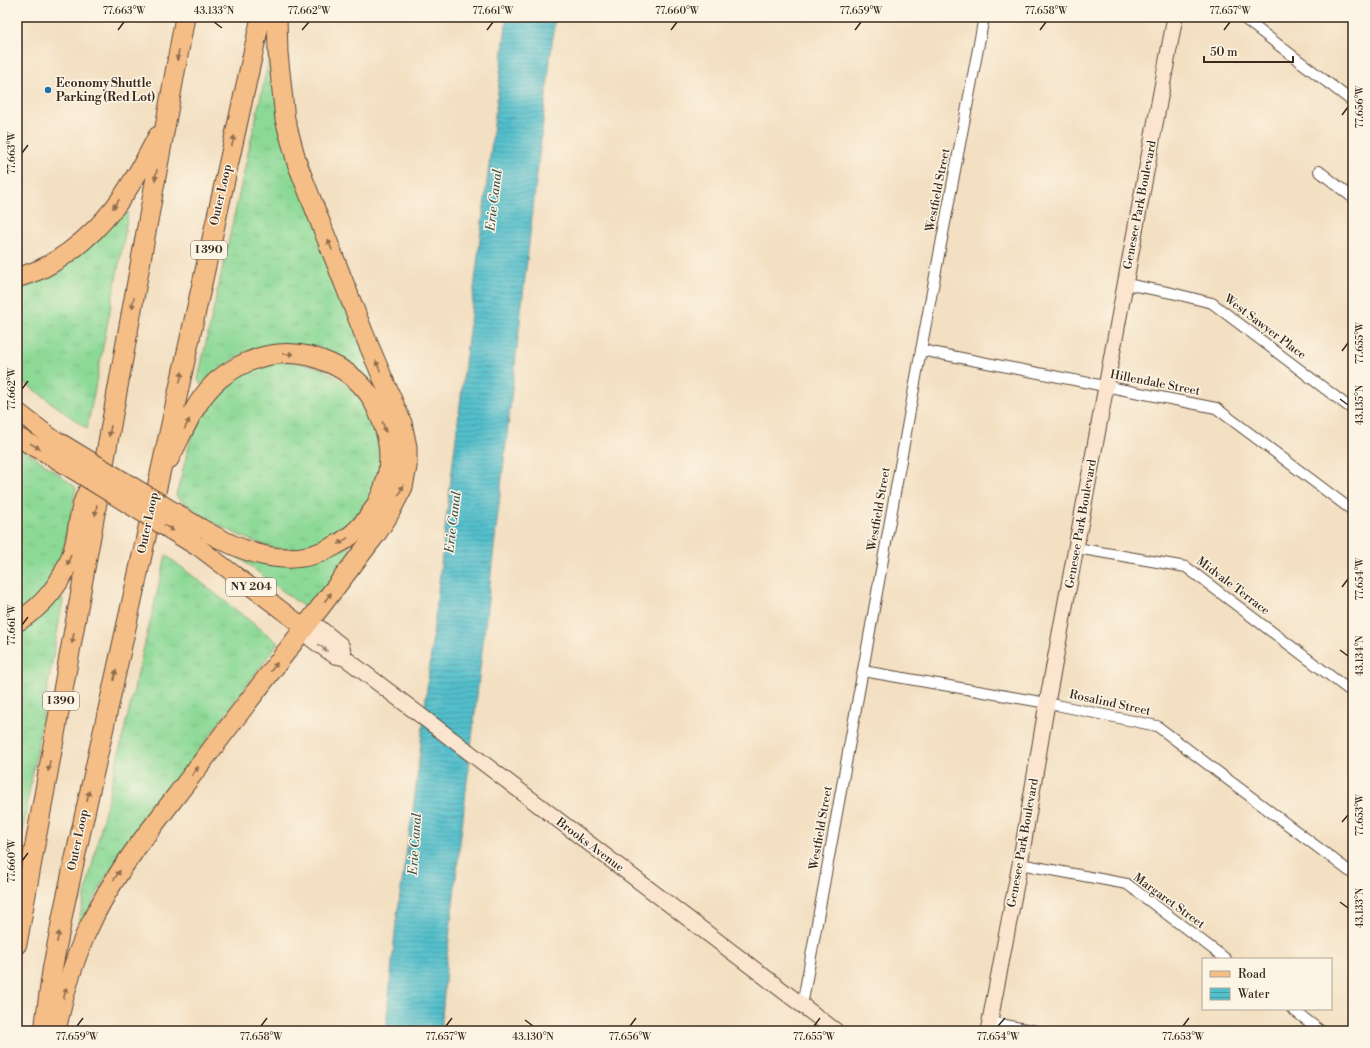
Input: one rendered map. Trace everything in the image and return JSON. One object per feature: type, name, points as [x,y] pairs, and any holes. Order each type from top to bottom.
[{"type":"highway","name":"I 390","points":[[17,944],[185,17]]},
{"type":"highway","name":"Outer Loop","points":[[44,1031],[52,971],[64,908],[261,17]]},
{"type":"highway","points":[[56,1031],[65,991],[74,961],[90,922],[110,886],[137,847],[306,629],[377,533],[392,510],[403,487],[407,467],[407,447],[402,423],[364,334],[297,164],[285,119],[278,53],[277,17]]},
{"type":"highway","points":[[17,278],[43,268],[74,248],[94,230],[109,214],[132,183],[166,123]]},
{"type":"highway","points":[[17,437],[54,448],[199,537],[220,540],[261,556],[279,558],[304,557],[320,553],[348,538],[364,522],[376,504],[385,485],[390,463],[389,447],[385,430],[371,398],[346,372],[329,363],[312,357],[296,354],[279,354],[262,357],[244,364],[217,381],[195,409],[157,484]]},
{"type":"highway","points":[[17,622],[41,605],[51,593],[66,569],[73,551],[84,499],[105,458]]},
{"type":"main road","points":[[17,411],[54,448]]},
{"type":"main road","name":"Brooks Avenue","points":[[199,537],[306,629]]},
{"type":"street","name":"Westfield Street","points":[[802,1006],[921,350],[984,17]]},
{"type":"street","name":"Genesee Park Boulevard","points":[[989,1026],[1020,864],[1047,703],[1175,17]]},
{"type":"street","points":[[1242,17],[1353,102]]},
{"type":"street","points":[[1319,171],[1353,198]]},
{"type":"street","name":"West Sawyer Place","points":[[1126,284],[1212,303],[1353,410]]},
{"type":"street","name":"Hillendale Street","points":[[921,350],[1216,408],[1353,511]]},
{"type":"street","name":"Midvale Terrace","points":[[1077,548],[1186,566],[1353,693]]},
{"type":"street","name":"Brooks Avenue","points":[[306,629],[311,639],[318,645],[335,656],[345,658],[836,1031]]},
{"type":"street","name":"Rosalind Street","points":[[863,671],[1047,703],[1157,726],[1353,874]]},
{"type":"street","name":"Margaret Street","points":[[1020,864],[1127,884],[1225,958]]},
{"type":"street","points":[[1293,1010],[1321,1031]]},
{"type":"street","points":[[989,1026],[1036,1031]]},
{"type":"green space","points":[[271,50],[374,379],[369,384],[264,347],[245,352],[228,363],[205,384],[200,384],[198,379]]},
{"type":"green space","points":[[122,211],[128,212],[124,238],[87,429],[17,377],[17,283]]},
{"type":"green space","points":[[273,362],[297,362],[322,369],[345,382],[362,401],[373,420],[379,438],[381,459],[379,476],[372,495],[362,512],[348,528],[331,540],[313,546],[295,549],[272,548],[250,540],[209,521],[176,496],[191,438],[202,411],[221,386],[253,366]]},
{"type":"green space","points":[[17,446],[76,487],[65,543],[61,556],[49,582],[36,599],[17,613]]},
{"type":"green space","points":[[346,545],[353,553],[309,609],[304,607],[237,556]]},
{"type":"green space","points":[[166,555],[278,643],[105,878],[84,921],[79,920]]},
{"type":"green space","points":[[54,596],[63,599],[17,863],[17,628]]},
{"type":"water","name":"Erie Canal","points":[[507,17],[555,17],[447,956],[441,1031],[387,1031],[387,1015],[396,922],[415,795],[446,520]]},
{"type":"place","name":"Economy Shuttle Parking (Red Lot)","points":[[48,90]]}]
